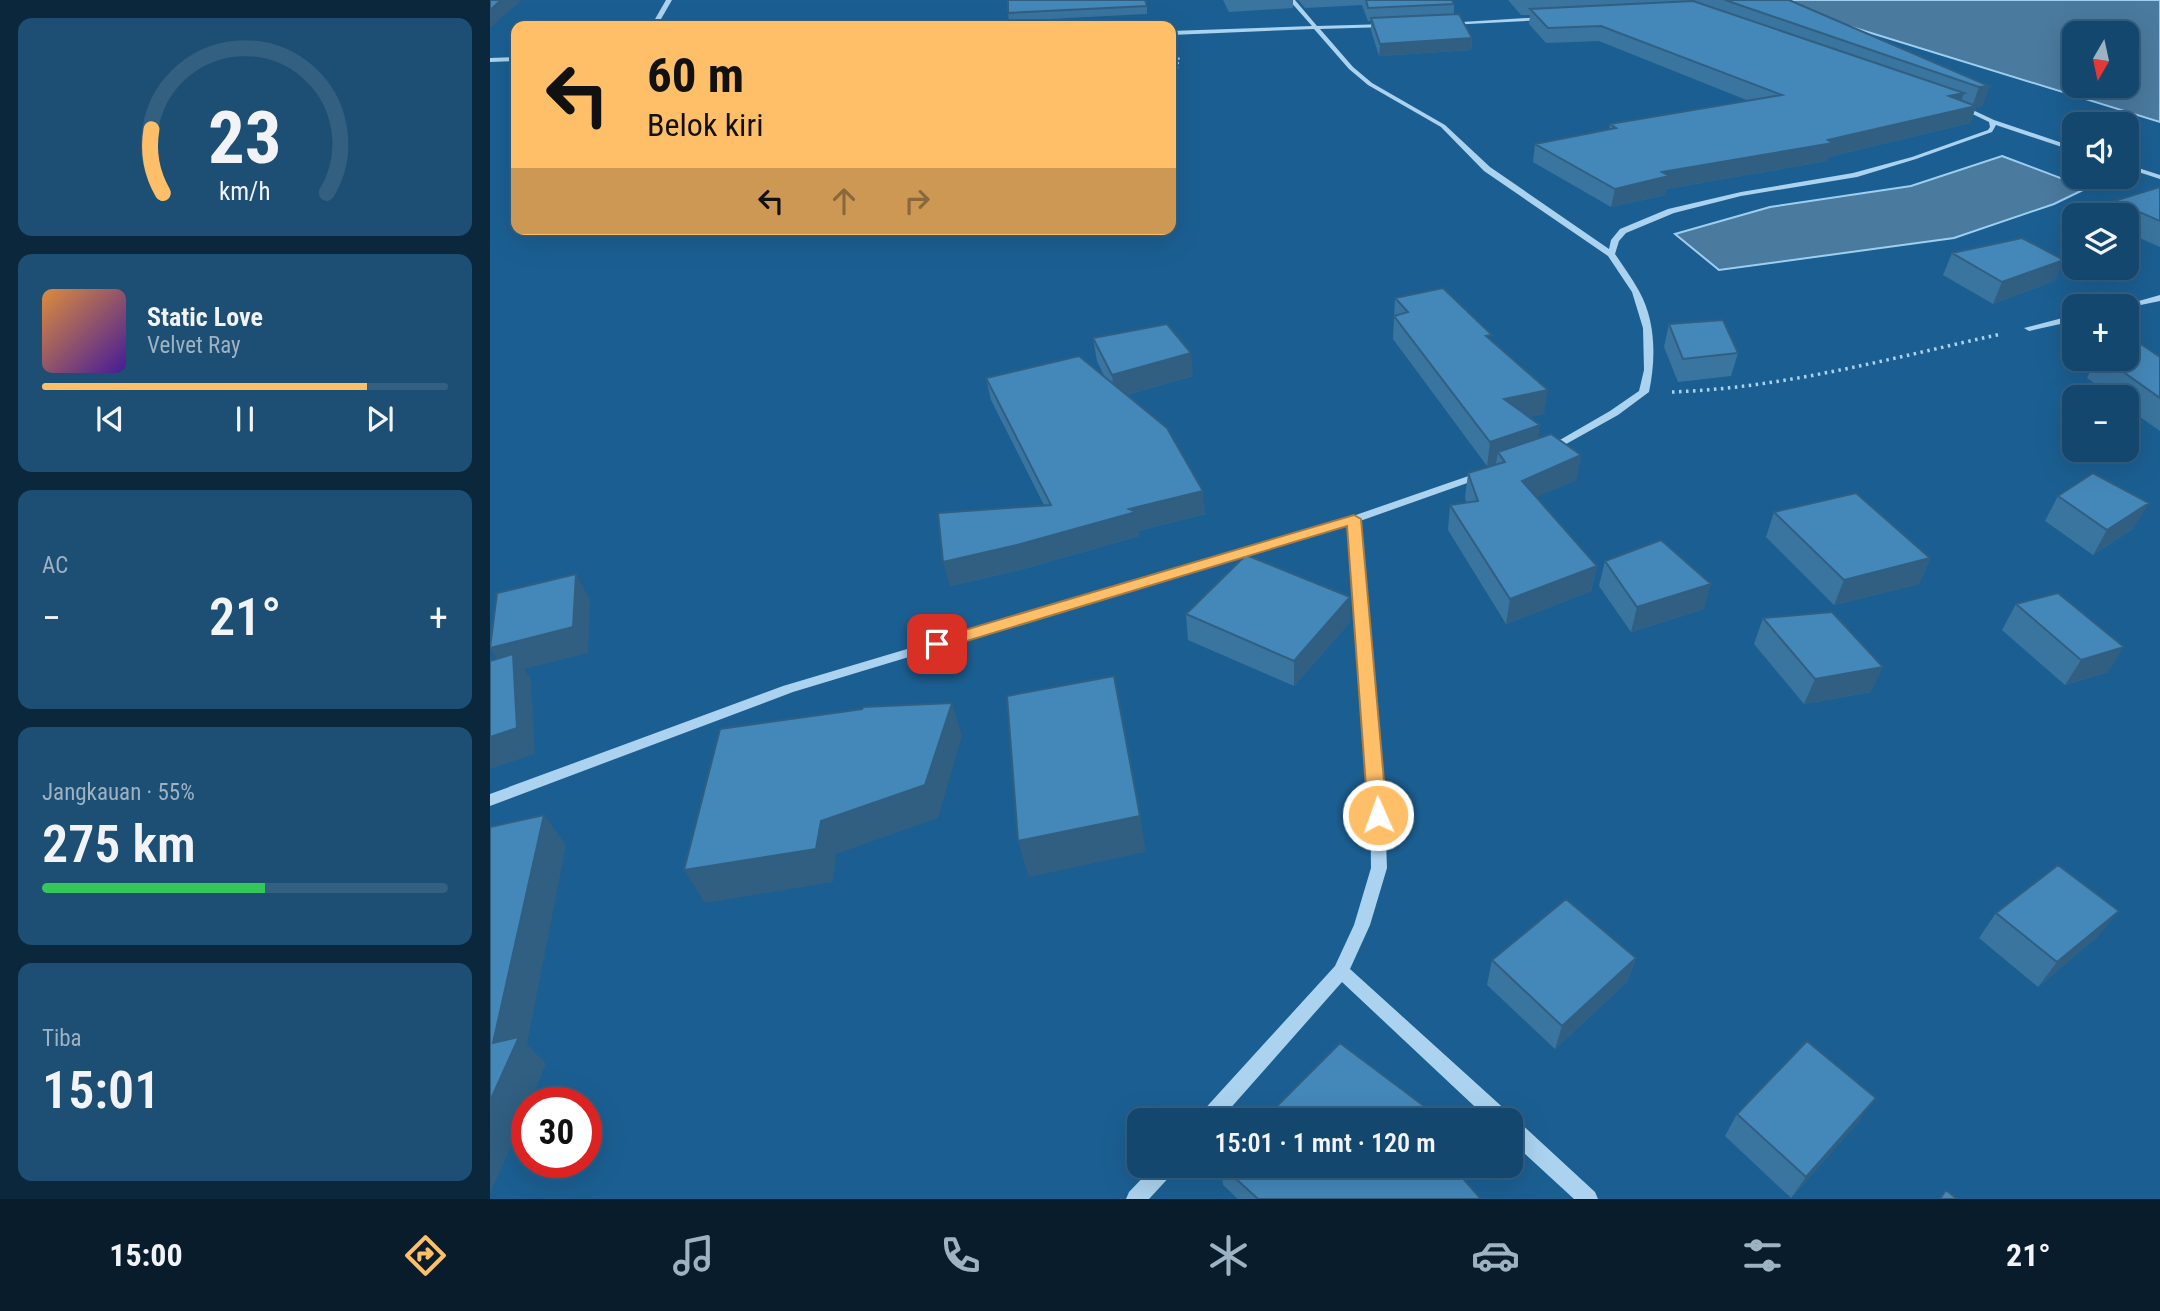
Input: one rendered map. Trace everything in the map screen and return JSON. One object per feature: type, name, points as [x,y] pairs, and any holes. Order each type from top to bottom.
[{"type":"street","points":[[657,21],[669,0]]},
{"type":"street","points":[[1292,0],[1351,68],[1370,84],[1443,126],[1487,169],[1611,254],[1636,292],[1648,328],[1650,370],[1644,392],[1552,450],[1539,454]]},
{"type":"street","points":[[1445,23],[1555,19]]},
{"type":"street","points":[[1176,33],[1393,25]]},
{"type":"street","points":[[490,60],[511,59]]},
{"type":"street","points":[[1945,101],[1992,121],[2062,145]]},
{"type":"street","points":[[1611,254],[1615,240],[1623,231],[1671,211],[1741,194],[1854,175],[1914,158],[1990,131],[1993,127],[1992,121]]},
{"type":"street","points":[[2139,170],[2160,177]]},
{"type":"street","points":[[2139,303],[2160,298]]},
{"type":"street","points":[[2029,328],[2062,321]]},
{"type":"street","points":[[490,800],[788,689],[1354,519],[1499,468]]},
{"type":"street","points":[[1219,1108],[1341,971],[1362,925],[1379,868],[1377,788],[1354,519]]},
{"type":"street","points":[[1341,971],[1490,1108]]},
{"type":"street","points":[[1523,1139],[1588,1199]]},
{"type":"street","points":[[1136,1199],[1155,1178]]},
{"type":"path","points":[[1176,74],[1183,32]]},
{"type":"path","points":[[1644,392],[1711,392],[1756,385],[2029,328]]},
{"type":"water","points":[[1774,0],[2160,0],[2160,122],[2139,116],[2139,112],[2128,112],[2082,98],[2139,98],[2139,21],[2062,21],[2062,92],[1790,8]]},
{"type":"water","points":[[2002,156],[2062,179],[2062,189],[2085,189],[2054,204],[1954,238],[1719,270],[1675,234],[1770,207],[1911,186]]},
{"type":"building","points":[[490,0],[501,0],[490,10]]},
{"type":"building","points":[[1008,0],[1145,0],[1147,6],[1008,13]]},
{"type":"building","points":[[1366,0],[1452,0],[1454,4],[1368,8]]},
{"type":"building","points":[[1725,0],[1789,0],[1989,86],[1979,87]]},
{"type":"building","points":[[1693,1],[1964,93],[1949,96],[1976,106],[1828,140],[1833,143],[1662,172],[1669,176],[1615,189],[1535,144],[1616,128],[1610,124],[1782,95],[1601,26],[1548,28],[1530,9]]},
{"type":"building","points":[[1459,14],[1472,38],[1380,44],[1371,18]]},
{"type":"building","points":[[2160,187],[2160,221],[2139,212],[2139,203],[2114,201]]},
{"type":"building","points":[[2022,238],[2062,261],[2002,282],[1952,253]]},
{"type":"building","points":[[1443,288],[1492,335],[1486,336],[1548,390],[1504,399],[1540,425],[1490,442],[1394,316],[1408,312],[1395,298]]},
{"type":"building","points":[[1723,320],[1738,353],[1683,359],[1669,324]]},
{"type":"building","points":[[1167,324],[1191,353],[1112,375],[1093,338]]},
{"type":"building","points":[[2139,343],[2160,357],[2160,398],[2122,371],[2139,371]]},
{"type":"building","points":[[1079,356],[1167,428],[1203,491],[1129,509],[1136,512],[1017,545],[943,562],[938,513],[1051,505],[986,378]]},
{"type":"building","points":[[1551,434],[1581,455],[1522,481],[1597,566],[1510,599],[1450,505],[1478,501],[1468,473],[1505,462],[1498,452]]},
{"type":"building","points":[[2093,473],[2149,503],[2107,530],[2058,496]]},
{"type":"building","points":[[1856,493],[1930,558],[1844,580],[1774,512]]},
{"type":"building","points":[[1661,540],[1711,584],[1637,607],[1605,561]]},
{"type":"building","points":[[1246,555],[1350,597],[1294,661],[1186,614]]},
{"type":"building","points":[[576,574],[573,627],[490,648],[497,593]]},
{"type":"building","points":[[2058,593],[2124,647],[2081,660],[2016,604]]},
{"type":"building","points":[[1832,612],[1883,667],[1815,679],[1763,618]]},
{"type":"building","points":[[513,654],[517,728],[490,737],[490,661]]},
{"type":"building","points":[[1114,676],[1140,816],[1018,841],[1007,696]]},
{"type":"building","points":[[952,703],[925,785],[821,821],[816,849],[684,870],[720,729],[863,707]]},
{"type":"building","points":[[544,815],[493,1043],[519,1037],[490,1101],[490,827]]},
{"type":"building","points":[[2058,865],[2119,911],[2057,962],[1996,913]]},
{"type":"building","points":[[1566,899],[1636,958],[1562,1026],[1492,960]]},
{"type":"building","points":[[1807,1041],[1876,1098],[1806,1177],[1737,1114]]},
{"type":"building","points":[[1340,1043],[1427,1108],[1275,1108]]},
{"type":"building","points":[[1235,1178],[1463,1178],[1481,1199],[1258,1199]]},
{"type":"building","points":[[1946,1190],[1957,1199],[1940,1199]]},
{"type":"route","points":[[937,644],[1354,519],[1378,815]]}]
